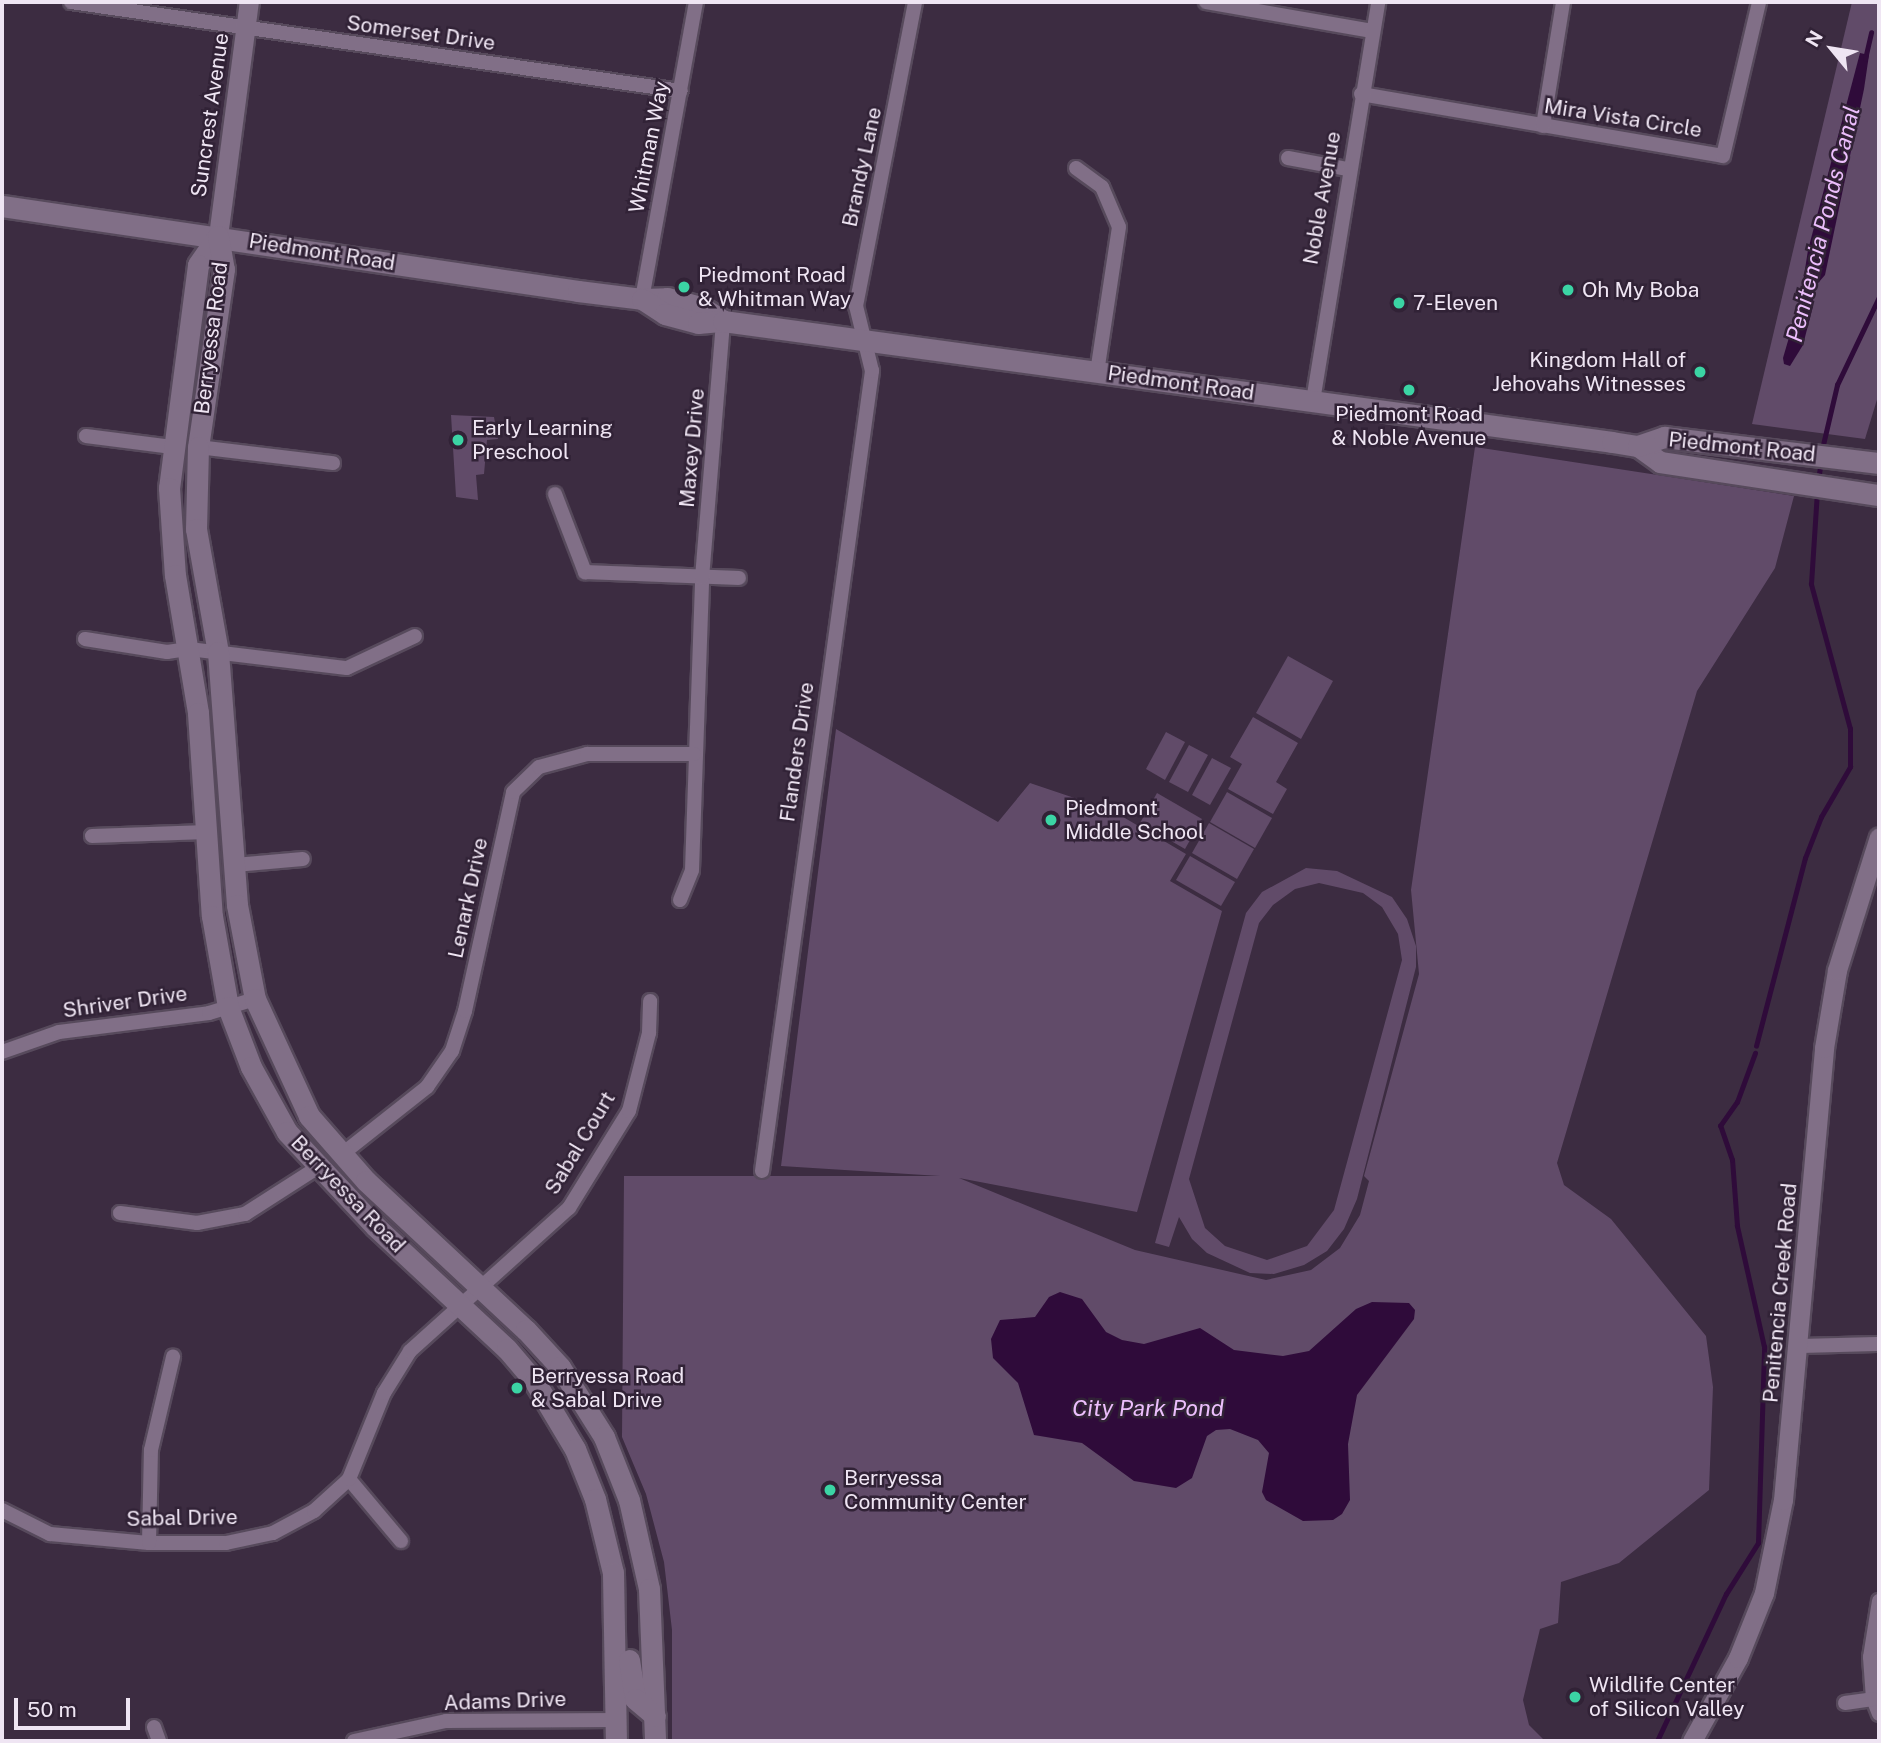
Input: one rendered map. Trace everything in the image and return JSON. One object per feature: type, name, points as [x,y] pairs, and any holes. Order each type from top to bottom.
[{"type":"main road","name":"Piedmont Road","points":[[2,205],[642,299],[665,314],[698,323],[723,321],[1638,446],[1664,437],[1879,463]]},
{"type":"main road","name":"Berryessa Road","points":[[218,236],[198,265],[172,447],[170,530],[189,649],[207,832],[212,916],[228,1007],[251,1067],[287,1132],[317,1168],[462,1305],[535,1382],[575,1449],[595,1499],[609,1553],[617,1637],[616,1731]]},
{"type":"main road","name":"Berryessa Road","points":[[218,236],[224,269],[198,447],[196,529],[218,652],[234,866],[245,957],[256,999],[292,1086],[341,1155],[483,1287],[560,1367],[604,1437],[624,1484],[649,1589],[655,1741]]},
{"type":"main road","name":"Piedmont Road","points":[[1638,446],[1660,462],[1879,495]]},
{"type":"main road","points":[[617,1637],[629,1658],[635,1699],[655,1716]]},
{"type":"main road","points":[[616,1731],[634,1741]]},
{"type":"street","name":"Somerset Drive","points":[[71,2],[681,91]]},
{"type":"street","name":"Suncrest Avenue","points":[[218,236],[249,2]]},
{"type":"street","name":"Whitman Way","points":[[642,299],[696,2]]},
{"type":"street","name":"Brandy Lane","points":[[865,340],[856,306],[915,2]]},
{"type":"street","points":[[1206,2],[1373,31]]},
{"type":"street","name":"Noble Avenue","points":[[1313,401],[1348,169],[1378,2]]},
{"type":"street","points":[[1543,126],[1563,2]]},
{"type":"street","name":"Mira Vista Circle","points":[[1361,94],[1723,156],[1759,2]]},
{"type":"street","points":[[1288,158],[1348,169]]},
{"type":"street","points":[[1076,168],[1102,187],[1119,227],[1097,372]]},
{"type":"street","name":"Maxey Drive","points":[[680,900],[692,870],[702,578],[723,321]]},
{"type":"street","name":"Flanders Drive","points":[[762,1171],[872,371],[865,340]]},
{"type":"street","points":[[86,436],[172,447]]},
{"type":"street","points":[[198,447],[333,463]]},
{"type":"street","points":[[555,494],[585,572],[739,578]]},
{"type":"street","points":[[85,639],[167,652],[189,649],[347,668],[415,636]]},
{"type":"street","name":"Lenark Drive","points":[[341,1155],[427,1087],[452,1051],[465,1011],[513,792],[539,766],[587,754],[694,754]]},
{"type":"street","points":[[92,836],[207,832]]},
{"type":"street","name":"Penitencia Creek Road","points":[[1692,1741],[1738,1658],[1765,1593],[1783,1500],[1824,1048],[1837,970],[1879,837]]},
{"type":"street","points":[[234,866],[303,859]]},
{"type":"street","name":"Shriver Drive","points":[[2,1050],[59,1032],[228,1007],[256,999]]},
{"type":"street","name":"Sabal Court","points":[[462,1305],[569,1208],[629,1111],[649,1033],[650,1001]]},
{"type":"street","points":[[120,1213],[197,1223],[244,1214],[317,1168]]},
{"type":"street","name":"Sabal Drive","points":[[2,1510],[50,1534],[149,1543],[226,1543],[273,1532],[314,1511],[349,1479],[384,1393],[410,1351],[462,1305]]},
{"type":"street","points":[[1798,1346],[1879,1344]]},
{"type":"street","points":[[149,1543],[151,1450],[173,1357]]},
{"type":"street","points":[[349,1479],[401,1541]]},
{"type":"street","points":[[1879,1601],[1870,1657],[1873,1699],[1879,1714]]},
{"type":"street","points":[[1845,1703],[1873,1699]]},
{"type":"street","name":"Adams Drive","points":[[354,1741],[446,1721],[616,1731]]},
{"type":"shaded area","points":[[1852,2],[1879,2],[1879,393],[1865,439],[1752,424]]},
{"type":"shaded area","points":[[451,415],[494,417],[498,439],[487,440],[484,474],[476,475],[478,500],[456,497]]},
{"type":"shaded area","points":[[1475,447],[1794,496],[1775,568],[1697,691],[1557,1163],[1564,1185],[1611,1219],[1706,1336],[1713,1387],[1709,1490],[1619,1563],[1561,1582],[1558,1623],[1540,1629],[1523,1700],[1529,1725],[1545,1741],[672,1741],[672,1630],[664,1562],[646,1494],[622,1437],[624,1176],[940,1176],[781,1166],[836,729],[998,822],[1030,783],[1113,811],[1186,854],[1170,881],[1222,911],[1137,1212],[959,1178],[1135,1250],[1266,1280],[1311,1270],[1340,1248],[1360,1215],[1369,1181],[1364,1176],[1419,974],[1411,890]]},
{"type":"shaded area","points":[[1288,656],[1333,681],[1301,739],[1256,713]]},
{"type":"shaded area","points":[[1253,717],[1298,743],[1276,782],[1287,789],[1273,814],[1228,789],[1242,764],[1230,757]]},
{"type":"shaded area","points":[[1166,732],[1185,742],[1165,780],[1146,769]]},
{"type":"shaded area","points":[[1189,745],[1208,755],[1188,792],[1169,782]]},
{"type":"shaded area","points":[[1212,758],[1231,768],[1210,805],[1192,795]]},
{"type":"shaded area","points":[[1227,792],[1272,818],[1255,848],[1210,822]]},
{"type":"shaded area","points":[[1157,793],[1202,819],[1185,849],[1140,823]]},
{"type":"shaded area","points":[[1209,823],[1254,849],[1237,879],[1192,853]]},
{"type":"shaded area","points":[[1190,856],[1235,882],[1221,906],[1176,880]]},
{"type":"shaded area","points":[[1306,868],[1337,871],[1392,897],[1407,919],[1416,946],[1416,967],[1357,1199],[1344,1229],[1327,1251],[1304,1265],[1274,1274],[1250,1273],[1207,1253],[1192,1239],[1179,1217],[1169,1247],[1155,1243],[1246,913],[1262,892]],"holes":[[[1319,883],[1363,893],[1382,907],[1398,934],[1402,960],[1334,1210],[1307,1246],[1267,1260],[1225,1246],[1205,1228],[1189,1179],[1259,923],[1273,905],[1295,889]]]},
{"type":"water","points":[[1860,53],[1869,55],[1864,89],[1825,275],[1813,289],[1803,282],[1808,250]]},
{"type":"water","points":[[1802,293],[1813,296],[1813,306],[1803,345],[1790,366],[1784,364],[1783,358]]},
{"type":"water","name":"City Park Pond","points":[[1060,1292],[1082,1299],[1106,1332],[1122,1340],[1144,1344],[1200,1328],[1234,1350],[1283,1356],[1309,1351],[1356,1309],[1372,1302],[1409,1303],[1415,1310],[1414,1319],[1357,1395],[1348,1444],[1350,1500],[1342,1514],[1333,1520],[1303,1521],[1266,1500],[1262,1492],[1269,1453],[1258,1440],[1230,1429],[1216,1430],[1207,1436],[1192,1478],[1176,1488],[1134,1481],[1082,1443],[1034,1435],[1018,1383],[993,1358],[991,1339],[1000,1320],[1035,1317],[1049,1297]]},
{"type":"waterway","name":"Penitencia Ponds Canal","points":[[1865,59],[1871,33]]},
{"type":"waterway","points":[[1822,449],[1837,385],[1879,297]]},
{"type":"waterway","points":[[1818,480],[1821,461]]},
{"type":"waterway","points":[[1756,1046],[1805,858],[1821,817],[1850,767],[1850,729],[1811,584],[1817,492]]},
{"type":"waterway","points":[[1657,1741],[1726,1594],[1758,1543],[1764,1347],[1737,1226],[1732,1160],[1720,1126],[1737,1102],[1755,1053]]},
{"type":"place","name":"Piedmont Road & Whitman Way","points":[[684,287]]},
{"type":"place","name":"Oh My Boba","points":[[1568,290]]},
{"type":"place","name":"7-Eleven","points":[[1399,303]]},
{"type":"place","name":"Kingdom Hall of Jehovahs Witnesses","points":[[1700,372]]},
{"type":"place","name":"Piedmont Road & Noble Avenue","points":[[1409,390]]},
{"type":"place","name":"Early Learning Preschool","points":[[458,440]]},
{"type":"place","name":"Piedmont Middle School","points":[[1051,820]]},
{"type":"place","name":"Berryessa Road & Sabal Drive","points":[[517,1388]]},
{"type":"place","name":"Berryessa Community Center","points":[[830,1490]]},
{"type":"place","name":"Wildlife Center of Silicon Valley","points":[[1575,1697]]}]
